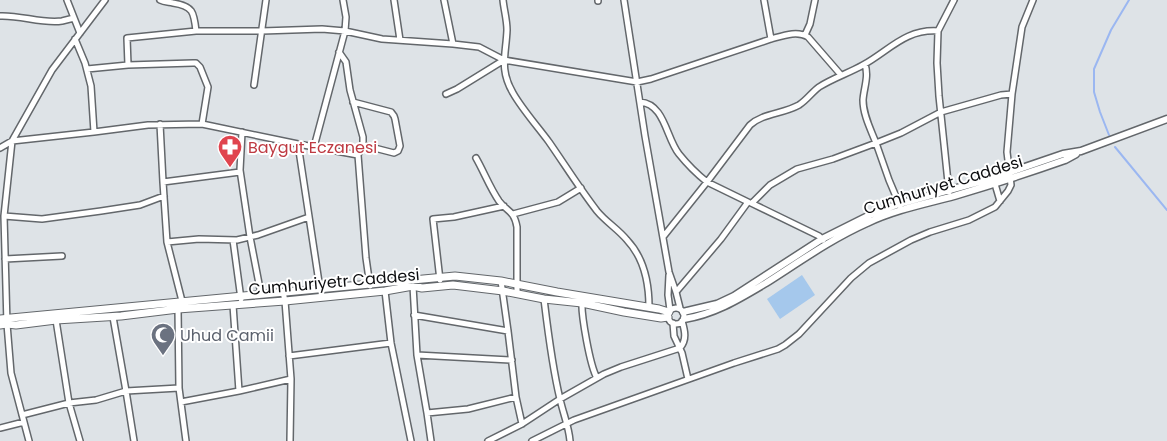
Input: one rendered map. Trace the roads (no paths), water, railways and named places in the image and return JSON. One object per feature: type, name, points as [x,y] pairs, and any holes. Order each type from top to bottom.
[{"type":"main road","points":[[4,322],[182,301],[241,300],[261,294],[320,289],[370,288],[455,276],[517,284],[582,300],[659,308],[670,316]]},
{"type":"main road","name":"Cumhuriyetr Caddesi","points":[[4,322],[16,325],[56,320],[113,317],[233,305],[241,300],[285,301],[370,288],[384,291],[413,286],[422,288],[462,286],[544,299],[582,300],[624,312],[661,318],[670,316]]},
{"type":"street","points":[[68,0],[80,33]]},
{"type":"street","points":[[29,441],[12,373],[4,322],[4,216],[12,141],[52,70],[105,0]]},
{"type":"street","points":[[160,0],[188,7],[194,14],[196,32]]},
{"type":"street","points":[[254,85],[266,0]]},
{"type":"street","points":[[314,147],[345,31],[346,17],[343,0]]},
{"type":"street","points":[[394,0],[400,40]]},
{"type":"street","points":[[444,0],[454,44]]},
{"type":"street","points":[[503,0],[507,29],[504,73],[513,93],[598,212],[628,240],[638,256],[646,275],[649,307]]},
{"type":"street","points":[[488,441],[522,424],[597,378],[621,367],[680,348],[684,341],[682,310],[669,272],[624,0]]},
{"type":"street","points":[[764,0],[771,39]]},
{"type":"street","points":[[805,35],[810,24],[815,0]]},
{"type":"street","points":[[949,194],[937,78],[938,31],[954,0]]},
{"type":"street","points":[[532,441],[567,424],[688,379],[778,349],[799,334],[851,278],[869,263],[911,240],[969,220],[995,207],[1010,188],[1007,152],[1012,94],[1022,27],[1033,0]]},
{"type":"street","points":[[0,16],[10,15],[49,21],[62,21],[74,18]]},
{"type":"street","points":[[128,64],[127,38],[196,32],[322,29],[345,31],[382,39],[479,47],[504,60],[637,82],[771,39],[797,33],[805,35],[841,75]]},
{"type":"street","points":[[663,237],[754,122],[798,105],[816,90],[841,75],[865,64],[907,36],[938,31]]},
{"type":"street","points":[[75,39],[91,86],[94,132]]},
{"type":"street","points":[[340,52],[346,62],[353,102],[362,133],[363,145],[358,155],[370,288]]},
{"type":"street","points":[[446,94],[458,89],[504,60]]},
{"type":"street","points":[[86,69],[128,64],[192,63],[198,65],[208,91],[202,124]]},
{"type":"street","points":[[865,64],[867,76],[863,98],[864,108],[900,207]]},
{"type":"street","points":[[676,292],[750,203],[770,185],[797,169],[902,134],[941,112],[1001,95],[1012,94]]},
{"type":"street","points":[[353,102],[391,112],[395,119],[400,149],[396,153],[385,152],[363,145]]},
{"type":"street","points":[[640,102],[647,103],[653,107],[666,126],[678,154],[707,182],[818,236],[824,242]]},
{"type":"street","name":"Cumhuriyet Caddesi","points":[[949,194],[995,184],[1063,154],[1081,151],[1167,120]]},
{"type":"street","points":[[160,124],[167,242],[182,301],[178,309],[179,388],[186,441]]},
{"type":"street","points":[[0,148],[12,141],[148,125],[202,124],[358,155]]},
{"type":"street","points":[[242,132],[240,172],[261,294]]},
{"type":"street","points":[[298,144],[320,289]]},
{"type":"street","points":[[476,158],[498,200],[513,214],[517,227],[517,294]]},
{"type":"street","points":[[163,182],[240,172]]},
{"type":"street","name":"Cumhuriyet Caddesi","points":[[682,310],[716,304],[734,296],[870,214],[1010,176]]},
{"type":"street","points":[[995,184],[1000,202]]},
{"type":"street","points":[[513,214],[558,202],[581,188]]},
{"type":"street","points":[[4,216],[42,219],[91,213],[140,205],[164,196]]},
{"type":"street","points":[[442,286],[439,278],[433,219],[454,217],[504,206]]},
{"type":"street","points":[[167,242],[233,240],[250,237],[309,217]]},
{"type":"street","points":[[233,240],[241,300]]},
{"type":"street","name":"Cumhuriyet Caddesi","points":[[683,320],[711,313],[732,304],[824,242]]},
{"type":"street","points":[[3,256],[62,256]]},
{"type":"street","points":[[669,272],[670,316],[674,336],[680,348],[688,379]]},
{"type":"street","points":[[501,281],[516,397],[522,424]]},
{"type":"street","points":[[413,286],[417,355],[428,413],[431,441]]},
{"type":"street","points":[[384,291],[391,343],[411,441]]},
{"type":"street","points":[[283,292],[291,379],[290,441]]},
{"type":"street","points":[[544,299],[553,364],[570,441]]},
{"type":"street","points":[[582,300],[583,320],[590,358],[597,378]]},
{"type":"street","points":[[233,305],[238,391]]},
{"type":"street","points":[[670,316],[675,308],[682,310]]},
{"type":"street","points":[[414,315],[508,330]]},
{"type":"street","points":[[670,316],[678,324],[683,320]]},
{"type":"street","points":[[113,317],[134,441]]},
{"type":"street","points":[[56,320],[69,403],[80,441]]},
{"type":"street","points":[[289,356],[391,343]]},
{"type":"street","points":[[417,355],[512,360]]},
{"type":"street","points":[[181,402],[291,379]]},
{"type":"street","points":[[22,415],[69,403],[96,400],[126,391],[179,388]]},
{"type":"street","points":[[428,413],[468,409],[516,397]]},
{"type":"street","points":[[0,428],[24,422]]},
{"type":"waterway","points":[[1109,135],[1094,92],[1094,69],[1111,30],[1129,0]]},
{"type":"waterway","points":[[1115,147],[1167,210]]},
{"type":"place","name":"Baygut Eczanesi","points":[[230,168]]},
{"type":"place","name":"Uhud Camii","points":[[163,356]]}]
